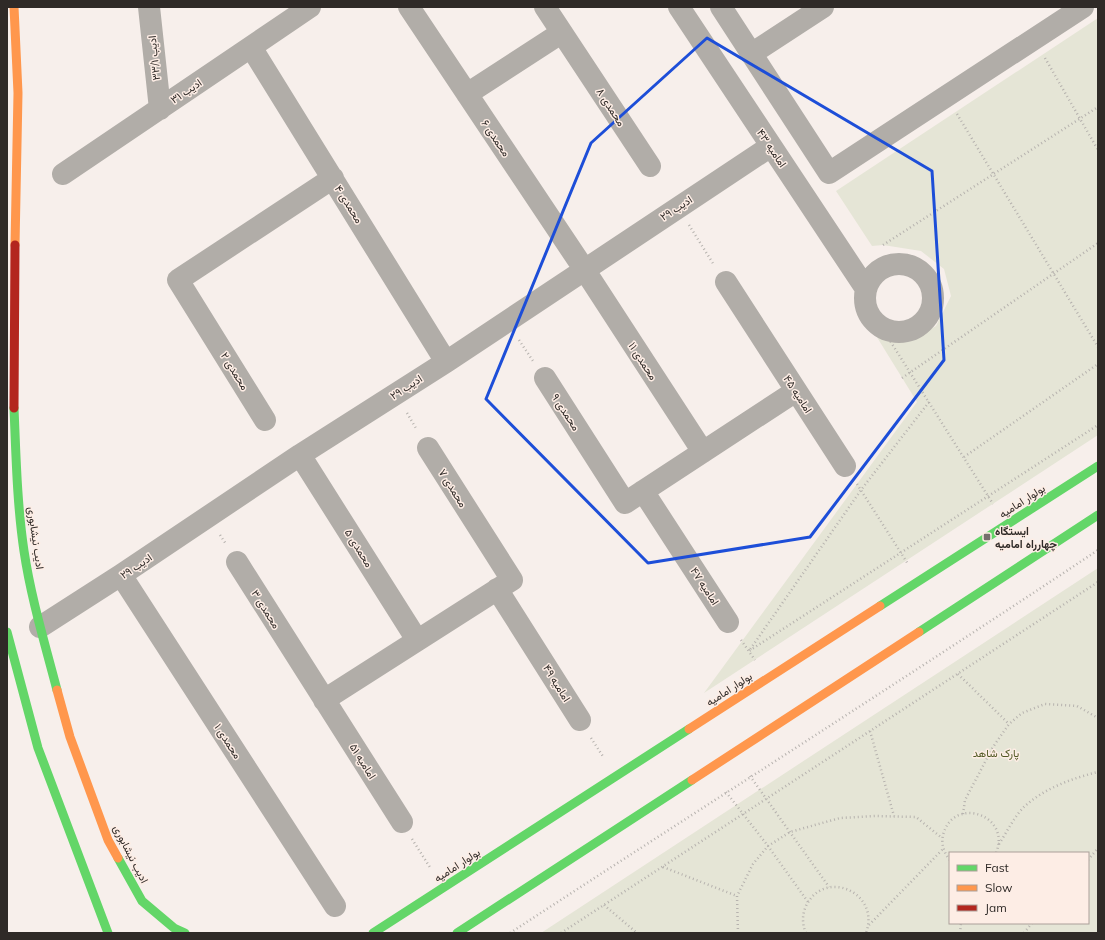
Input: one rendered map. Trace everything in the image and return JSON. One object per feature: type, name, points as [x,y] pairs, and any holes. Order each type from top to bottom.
[{"type":"main road","name":"ادیب نیشابوری","points":[[14,7],[18,93],[13,378],[16,468],[24,551],[40,627],[70,737],[108,840],[142,901],[174,928],[185,933]]},
{"type":"main road","name":"بولوار امامیه","points":[[373,933],[1098,466]]},
{"type":"main road","points":[[457,933],[1098,515]]},
{"type":"main road","points":[[8,642],[38,748],[108,933]]},
{"type":"street","name":"ادیب ۳۳/۱","points":[[149,7],[160,109]]},
{"type":"street","name":"ادیب ۳۱","points":[[63,174],[310,7]]},
{"type":"street","name":"محمدی ۶","points":[[408,7],[584,269]]},
{"type":"street","name":"محمدی ۸","points":[[545,7],[650,166]]},
{"type":"street","points":[[721,7],[829,173],[1083,7]]},
{"type":"street","points":[[751,54],[823,7]]},
{"type":"street","name":"امامیه ۴۳","points":[[689,11],[771,146],[866,289]]},
{"type":"street","points":[[467,94],[561,33]]},
{"type":"street","name":"محمدی ۴","points":[[252,47],[446,362]]},
{"type":"street","name":"ادیب ۲۹","points":[[40,627],[121,575],[300,455],[446,362],[771,146]]},
{"type":"street","name":"محمدی ۲","points":[[265,420],[178,280],[333,178]]},
{"type":"street","points":[[895,264],[909,265],[920,271],[929,281],[933,294],[932,308],[926,320],[916,329],[903,333],[890,332],[878,326],[869,315],[865,302],[866,289],[872,277],[882,268],[895,264]]},
{"type":"street","name":"محمدی ۱۱","points":[[584,269],[703,452]]},
{"type":"street","name":"امامیه ۴۵","points":[[726,282],[845,466]]},
{"type":"street","name":"محمدی ۹","points":[[544,378],[625,503],[643,491]]},
{"type":"street","points":[[643,491],[796,391]]},
{"type":"street","name":"محمدی ۷","points":[[428,448],[505,585]]},
{"type":"street","name":"محمدی ۵","points":[[300,455],[417,640]]},
{"type":"street","name":"امامیه ۴۷","points":[[643,491],[728,622]]},
{"type":"street","name":"محمدی ۳","points":[[236,562],[324,700]]},
{"type":"street","name":"محمدی ۱","points":[[121,575],[336,906]]},
{"type":"street","points":[[324,700],[505,585]]},
{"type":"street","name":"امامیه ۴۹","points":[[505,585],[580,720]]},
{"type":"street","name":"امامیه ۵۱","points":[[324,700],[402,822]]},
{"type":"path","points":[[1043,54],[1098,150]]},
{"type":"path","points":[[883,246],[1098,107]]},
{"type":"path","points":[[955,112],[1098,347]]},
{"type":"path","points":[[677,208],[726,282]]},
{"type":"path","points":[[902,378],[1098,243]]},
{"type":"path","points":[[507,321],[544,378]]},
{"type":"path","points":[[878,326],[887,336],[993,504]]},
{"type":"path","points":[[964,457],[1098,364]]},
{"type":"path","points":[[396,394],[428,448]]},
{"type":"path","points":[[749,651],[861,490],[929,402]]},
{"type":"path","points":[[749,651],[1098,426]]},
{"type":"path","points":[[845,466],[918,582]]},
{"type":"path","points":[[208,517],[236,562]]},
{"type":"path","points":[[510,933],[750,776],[958,644],[1098,550]]},
{"type":"path","points":[[561,933],[1098,582]]},
{"type":"path","points":[[728,622],[767,679]]},
{"type":"path","points":[[958,674],[1009,724]]},
{"type":"path","points":[[962,814],[965,800],[993,747],[1009,724],[1022,713],[1044,704],[1077,706],[1098,718]]},
{"type":"path","points":[[580,720],[615,777]]},
{"type":"path","points":[[870,731],[894,816]]},
{"type":"path","points":[[996,852],[999,844],[1024,806],[1045,792],[1072,780],[1098,772]]},
{"type":"path","points":[[750,776],[829,887]]},
{"type":"path","points":[[726,792],[768,846],[808,902]]},
{"type":"path","points":[[949,861],[943,849],[942,838],[948,823],[962,814],[972,812],[981,814],[989,819],[998,835],[999,844]]},
{"type":"path","points":[[738,933],[737,896],[753,864],[768,846],[790,832],[840,818],[894,816],[916,817],[942,838]]},
{"type":"path","points":[[402,822],[442,888]]},
{"type":"path","points":[[1089,859],[1098,848]]},
{"type":"path","points":[[869,925],[943,849]]},
{"type":"path","points":[[663,867],[737,896]]},
{"type":"path","points":[[806,933],[803,920],[804,911],[808,902],[821,890],[829,887],[840,887],[850,890],[859,896],[865,904],[869,915],[869,925],[866,933]]},
{"type":"path","points":[[604,905],[637,933]]},
{"type":"path","points":[[1024,933],[1031,924]]},
{"type":"highlighted area","points":[[707,38],[932,171],[944,360],[810,537],[648,563],[486,399],[591,143]]},
{"type":"green space","points":[[1098,18],[1098,435],[704,693],[917,402],[875,334],[911,340],[936,326],[951,296],[944,269],[921,251],[883,245],[872,246],[836,191]]},
{"type":"green space","name":"پارک شاهد","points":[[1098,568],[1098,933],[541,933]]},
{"type":"traffic: fast","points":[[14,408],[18,497],[24,551],[34,604],[57,690]]},
{"type":"traffic: fast","points":[[880,606],[1098,466]]},
{"type":"traffic: fast","points":[[919,632],[1098,515]]},
{"type":"traffic: fast","points":[[7,632],[38,748],[108,933]]},
{"type":"traffic: fast","points":[[373,933],[689,729]]},
{"type":"traffic: fast","points":[[457,933],[692,780]]},
{"type":"traffic: fast","points":[[118,858],[142,901],[174,928],[185,933]]},
{"type":"traffic: slow","points":[[14,7],[18,93],[15,245]]},
{"type":"traffic: slow","points":[[689,729],[880,606]]},
{"type":"traffic: slow","points":[[692,780],[919,632]]},
{"type":"traffic: slow","points":[[57,690],[70,737],[108,840],[118,858]]},
{"type":"traffic: jam","points":[[14,408],[15,245]]},
{"type":"place","name":"ایستگاه چهارراه امامیه","points":[[987,537]]}]
